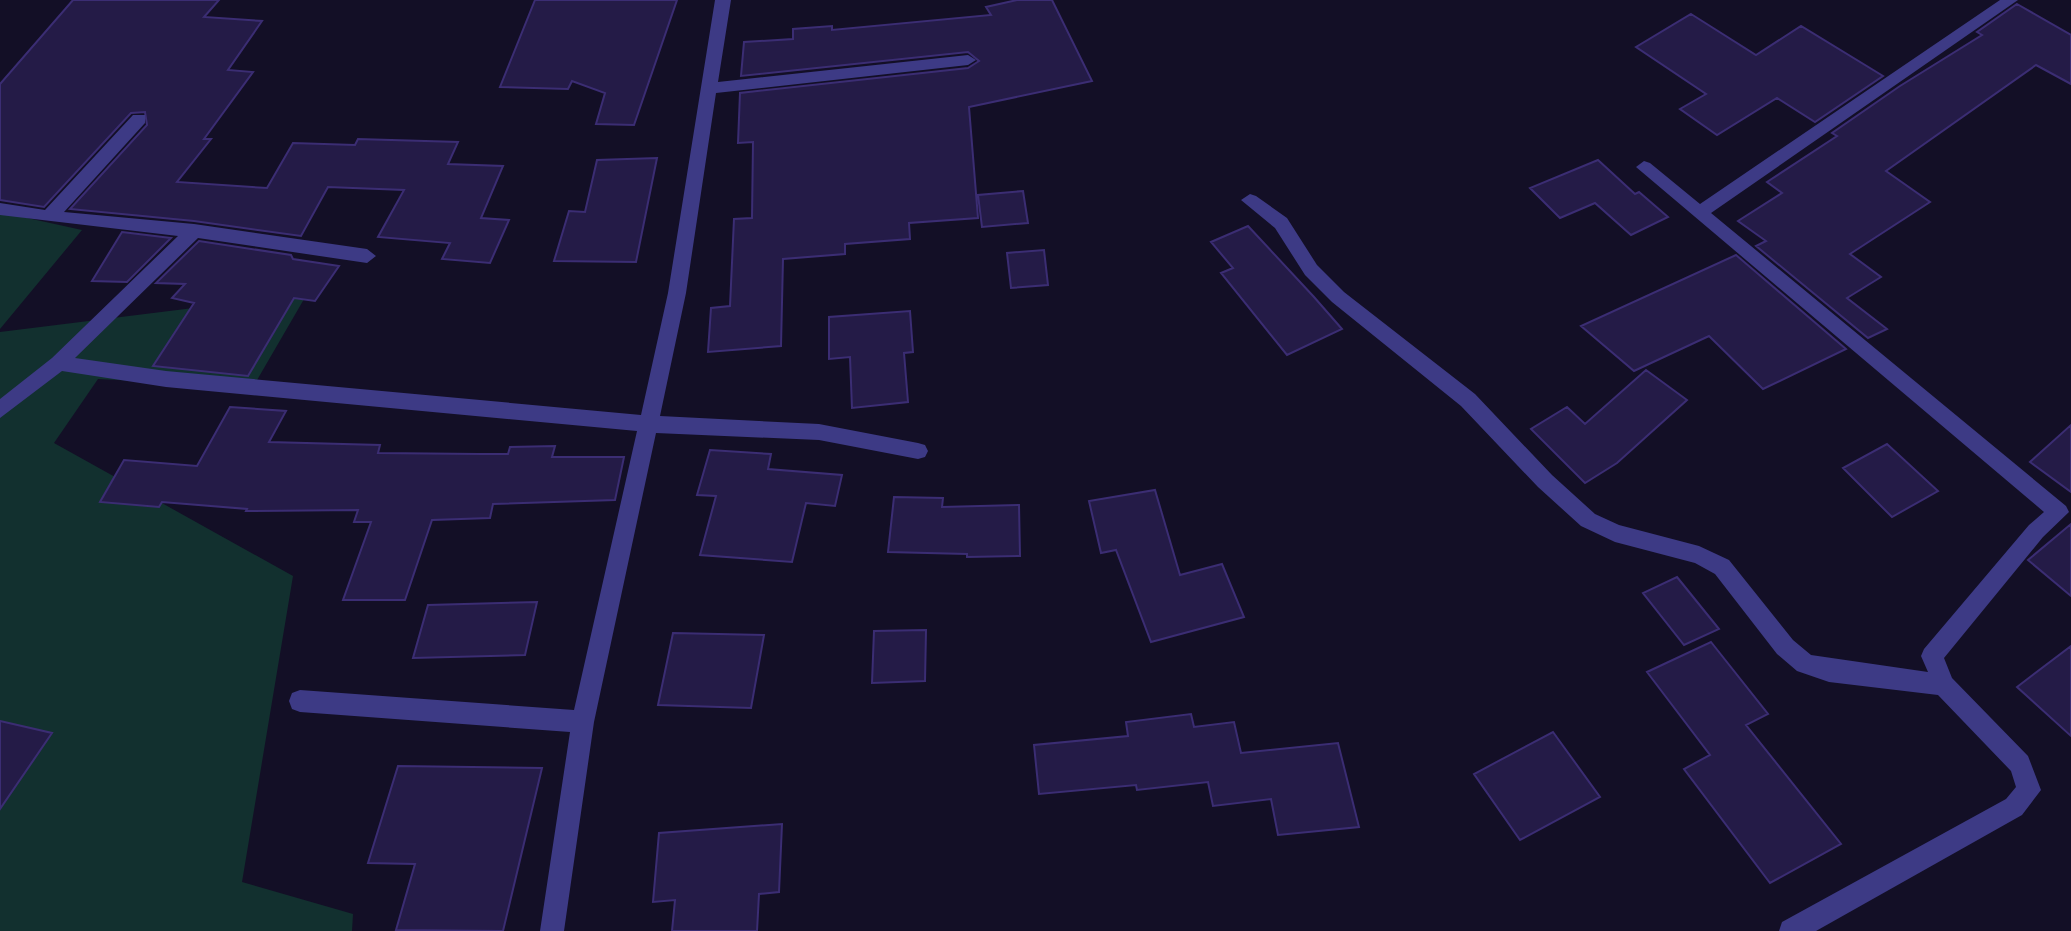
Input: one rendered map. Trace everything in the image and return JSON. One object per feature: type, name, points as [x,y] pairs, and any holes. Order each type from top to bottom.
[{"type":"street","points":[[552,931],[583,722],[677,293],[723,0]]},
{"type":"street","points":[[1699,213],[2010,0]]},
{"type":"street","points":[[709,88],[968,60]]},
{"type":"street","points":[[49,217],[139,119]]},
{"type":"street","points":[[1644,167],[2065,517],[2036,531],[1932,656],[1944,685],[2020,764],[2029,790],[2014,807],[1791,931]]},
{"type":"street","points":[[1250,200],[1281,223],[1311,270],[1338,297],[1468,400],[1509,439],[1545,481],[1588,520],[1615,533],[1699,555],[1722,567],[1785,647],[1805,664],[1829,671],[1944,685]]},
{"type":"street","points":[[0,209],[49,217],[194,231],[367,256]]},
{"type":"street","points":[[0,410],[59,363],[84,335],[194,231]]},
{"type":"street","points":[[59,363],[166,379],[649,424],[819,432],[918,451]]},
{"type":"street","points":[[300,701],[583,722]]},
{"type":"green space","points":[[0,212],[82,230],[0,329]]},
{"type":"green space","points":[[307,294],[253,387],[98,379],[54,443],[293,576],[242,882],[353,914],[352,931],[0,931],[0,332]]},
{"type":"building","points":[[73,0],[219,0],[204,17],[262,21],[228,70],[253,72],[204,139],[211,139],[177,182],[267,188],[293,143],[355,145],[358,139],[458,142],[448,164],[503,166],[481,218],[509,220],[490,263],[442,259],[450,243],[378,237],[404,190],[328,187],[301,236],[194,221],[70,209],[147,125],[145,112],[131,113],[44,207],[0,200],[0,84]]},
{"type":"building","points":[[535,0],[677,0],[634,125],[596,124],[605,93],[572,81],[568,89],[500,87]]},
{"type":"building","points":[[1017,0],[1052,0],[1092,81],[969,107],[978,218],[909,223],[910,239],[845,244],[845,254],[783,259],[781,346],[708,352],[711,308],[730,306],[734,219],[752,218],[753,142],[738,143],[740,93],[968,68],[979,61],[968,52],[741,76],[744,42],[793,39],[793,29],[832,26],[832,30],[991,15],[986,7]]},
{"type":"building","points":[[2017,4],[2071,35],[2071,84],[2036,65],[1886,171],[1930,202],[1850,254],[1881,277],[1847,298],[1887,329],[1868,338],[1756,246],[1766,241],[1738,221],[1782,193],[1767,182],[1837,136],[1832,133],[1900,86],[1982,35],[1977,32]]},
{"type":"building","points":[[1691,14],[1756,55],[1801,26],[1883,76],[1815,122],[1777,98],[1717,135],[1680,109],[1706,94],[1636,47]]},
{"type":"building","points":[[657,158],[636,262],[554,261],[569,211],[585,212],[597,160]]},
{"type":"building","points":[[1598,160],[1635,194],[1639,192],[1668,217],[1631,235],[1595,203],[1560,218],[1530,188]]},
{"type":"building","points":[[1023,191],[1028,223],[982,227],[978,195]]},
{"type":"building","points":[[1248,226],[1342,329],[1287,355],[1221,273],[1233,268],[1211,242]]},
{"type":"building","points":[[122,232],[171,238],[127,282],[92,281]]},
{"type":"building","points":[[199,241],[339,266],[315,301],[294,298],[248,376],[153,366],[194,303],[172,298],[185,284],[156,283]]},
{"type":"building","points":[[1044,250],[1048,285],[1011,288],[1007,253]]},
{"type":"building","points":[[1736,255],[1846,349],[1763,389],[1709,336],[1634,371],[1581,326]]},
{"type":"building","points":[[910,311],[913,352],[904,353],[908,402],[852,408],[850,357],[829,359],[829,317]]},
{"type":"building","points":[[1646,370],[1687,400],[1617,463],[1585,483],[1531,429],[1567,407],[1585,424]]},
{"type":"building","points":[[230,407],[286,411],[269,442],[380,445],[378,453],[508,454],[510,447],[555,446],[552,457],[624,457],[615,500],[493,504],[490,518],[432,520],[405,600],[343,600],[371,522],[354,522],[358,510],[246,511],[162,502],[159,507],[100,502],[124,460],[197,466]]},
{"type":"building","points":[[2071,425],[2071,492],[2030,462]]},
{"type":"building","points":[[1887,444],[1938,491],[1892,517],[1843,468]]},
{"type":"building","points":[[710,450],[771,454],[768,469],[842,475],[835,506],[806,503],[792,562],[700,555],[716,496],[697,495]]},
{"type":"building","points":[[1155,490],[1180,575],[1222,564],[1244,617],[1151,642],[1116,550],[1101,553],[1089,501]]},
{"type":"building","points":[[894,497],[943,498],[942,507],[1019,505],[1020,556],[967,557],[967,554],[888,552]]},
{"type":"building","points":[[2071,524],[2071,596],[2028,560]]},
{"type":"building","points":[[1677,577],[1719,629],[1684,645],[1643,593]]},
{"type":"building","points":[[537,602],[525,655],[413,658],[428,605]]},
{"type":"building","points":[[926,630],[925,681],[872,683],[874,631]]},
{"type":"building","points":[[673,633],[764,635],[751,708],[658,705]]},
{"type":"building","points":[[1711,642],[1768,714],[1746,725],[1841,844],[1770,883],[1684,769],[1710,755],[1647,672]]},
{"type":"building","points":[[2071,646],[2071,736],[2017,687]]},
{"type":"building","points":[[1191,714],[1194,727],[1234,722],[1241,753],[1338,743],[1359,827],[1278,835],[1271,799],[1213,806],[1208,782],[1137,790],[1136,785],[1039,794],[1034,745],[1128,736],[1126,722]]},
{"type":"building","points":[[0,721],[52,733],[0,809]]},
{"type":"building","points":[[1553,732],[1600,797],[1520,840],[1474,774]]},
{"type":"building","points":[[398,766],[542,768],[503,931],[396,930],[415,864],[368,863]]},
{"type":"building","points":[[782,824],[779,892],[759,894],[757,931],[672,931],[675,900],[653,902],[659,833]]}]
